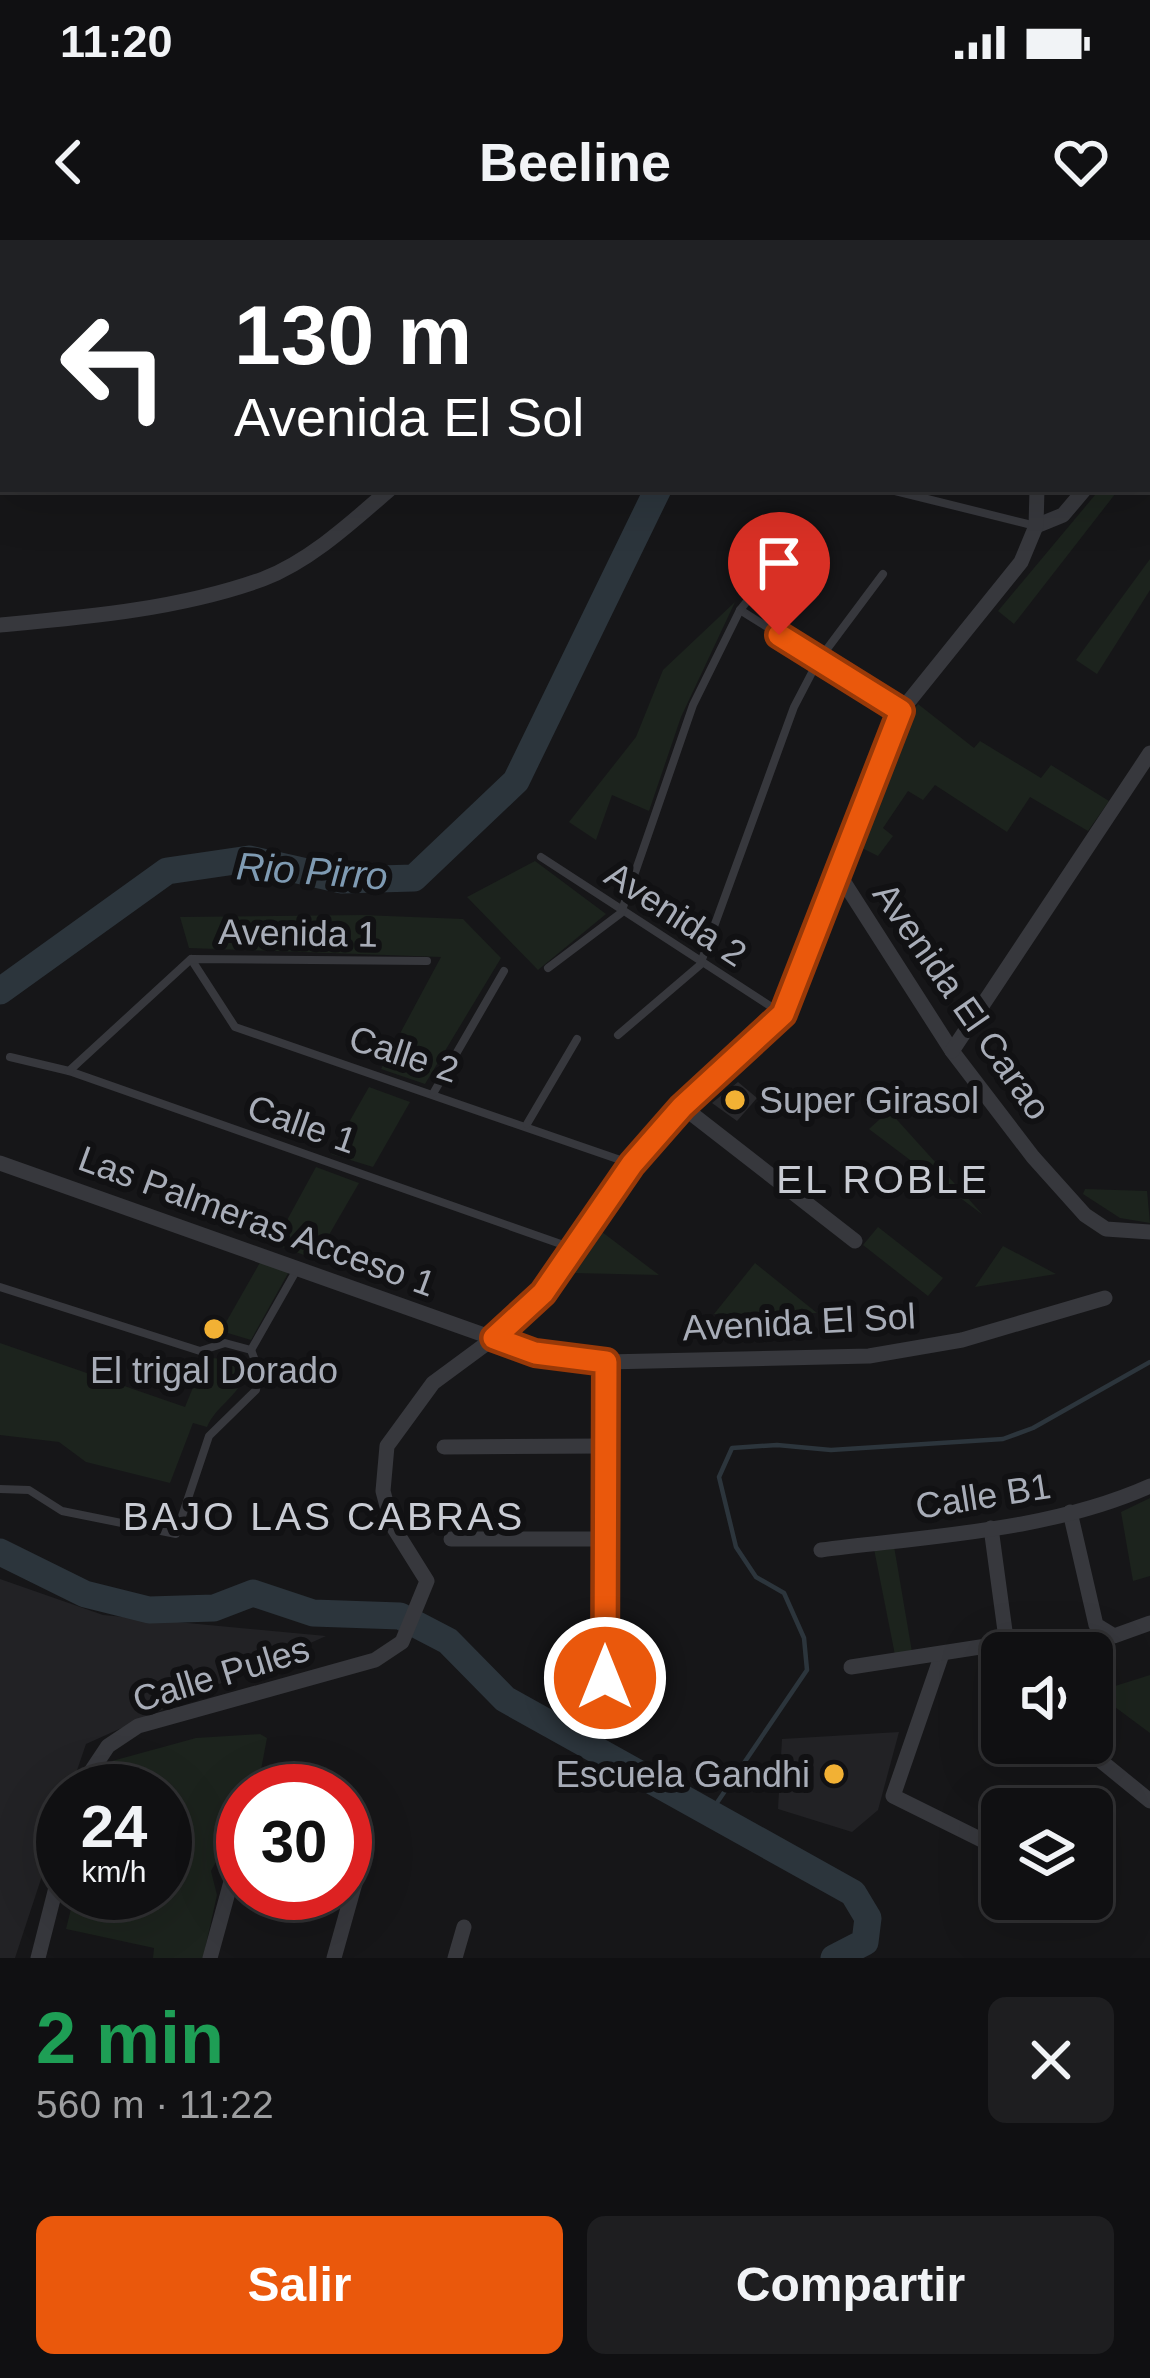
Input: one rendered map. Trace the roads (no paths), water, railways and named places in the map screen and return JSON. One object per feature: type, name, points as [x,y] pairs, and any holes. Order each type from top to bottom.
[{"type":"street","points":[[0,625],[87,617],[199,597],[266,578],[330,540],[386,492]]},
{"type":"street","points":[[494,1338],[543,1293],[632,1164],[682,1107],[783,1014],[901,711],[1021,562],[1036,526],[1037,492]]},
{"type":"street","points":[[1036,526],[1063,515],[1082,492]]},
{"type":"street","points":[[952,1051],[1150,753]]},
{"type":"street","name":"Avenida El Carao","points":[[840,877],[952,1051],[1085,1214],[1106,1228],[1150,1232]]},
{"type":"street","points":[[682,1107],[855,1241]]},
{"type":"street","name":"Las Palmeras Acceso 1","points":[[0,1163],[299,1264],[494,1338]]},
{"type":"street","name":"Avenida El Sol","points":[[494,1338],[535,1353],[606,1362],[869,1356],[962,1340],[1105,1298]]},
{"type":"street","name":"Calle Pules","points":[[96,1764],[108,1746],[138,1726],[375,1660],[402,1642],[427,1581],[392,1525],[383,1491],[387,1446],[433,1383],[494,1338]]},
{"type":"street","points":[[605,1678],[606,1362]]},
{"type":"street","points":[[444,1447],[604,1446]]},
{"type":"street","name":"Calle B1","points":[[821,1550],[991,1528],[1070,1512],[1150,1486]]},
{"type":"street","points":[[1070,1512],[1096,1625],[1114,1636],[1150,1623]]},
{"type":"street","points":[[991,1528],[1005,1632]]},
{"type":"street","points":[[451,1539],[606,1539]]},
{"type":"street","points":[[851,1667],[981,1650]]},
{"type":"street","points":[[942,1654],[893,1796],[981,1840]]},
{"type":"street","points":[[1105,1764],[1150,1801]]},
{"type":"street","points":[[38,1958],[48,1920]]},
{"type":"street","points":[[210,1958],[220,1920]]},
{"type":"street","points":[[334,1958],[345,1920]]},
{"type":"street","points":[[455,1958],[464,1928]]},
{"type":"lane","points":[[899,492],[1036,526]]},
{"type":"lane","points":[[548,968],[621,913],[693,705],[740,610],[791,546]]},
{"type":"lane","points":[[618,1035],[700,965],[778,748],[818,661],[884,574]]},
{"type":"lane","points":[[740,610],[901,711]]},
{"type":"lane","name":"Avenida 2","points":[[541,857],[700,965],[783,1014]]},
{"type":"lane","name":"Avenida 1","points":[[69,1071],[191,959],[427,961]]},
{"type":"lane","name":"Calle 2","points":[[191,959],[235,1027],[632,1164]]},
{"type":"lane","points":[[434,1092],[504,971]]},
{"type":"lane","points":[[527,1124],[577,1039]]},
{"type":"lane","name":"Calle 1","points":[[10,1057],[69,1071],[574,1249]]},
{"type":"lane","points":[[250,1350],[299,1264]]},
{"type":"lane","points":[[0,1287],[200,1351],[225,1343],[250,1350]]},
{"type":"lane","points":[[0,1489],[29,1490],[62,1511],[176,1534],[209,1436],[256,1390],[259,1371],[250,1350]]},
{"type":"waterway","name":"Rio Pirro","points":[[0,991],[167,871],[249,859],[342,880],[414,878],[516,781],[657,492]]},
{"type":"waterway","points":[[708,1816],[807,1670],[804,1638],[784,1593],[756,1577],[736,1547],[719,1477],[732,1448],[777,1445],[831,1450],[1003,1439],[1033,1428],[1150,1362]]},
{"type":"waterway","points":[[0,1552],[85,1594],[149,1610],[214,1608],[253,1593],[313,1613],[400,1616],[448,1641],[505,1699],[853,1893],[868,1918],[865,1942],[834,1958]]},
{"type":"place","name":"Super Girasol","points":[[735,1100]]},
{"type":"place","name":"El trigal Dorado","points":[[214,1329]]},
{"type":"place","name":"Escuela Gandhi","points":[[834,1774]]},
{"type":"district","name":"EL ROBLE","points":[[883,1179]]},
{"type":"district","name":"BAJO LAS CABRAS","points":[[324,1516]]}]
